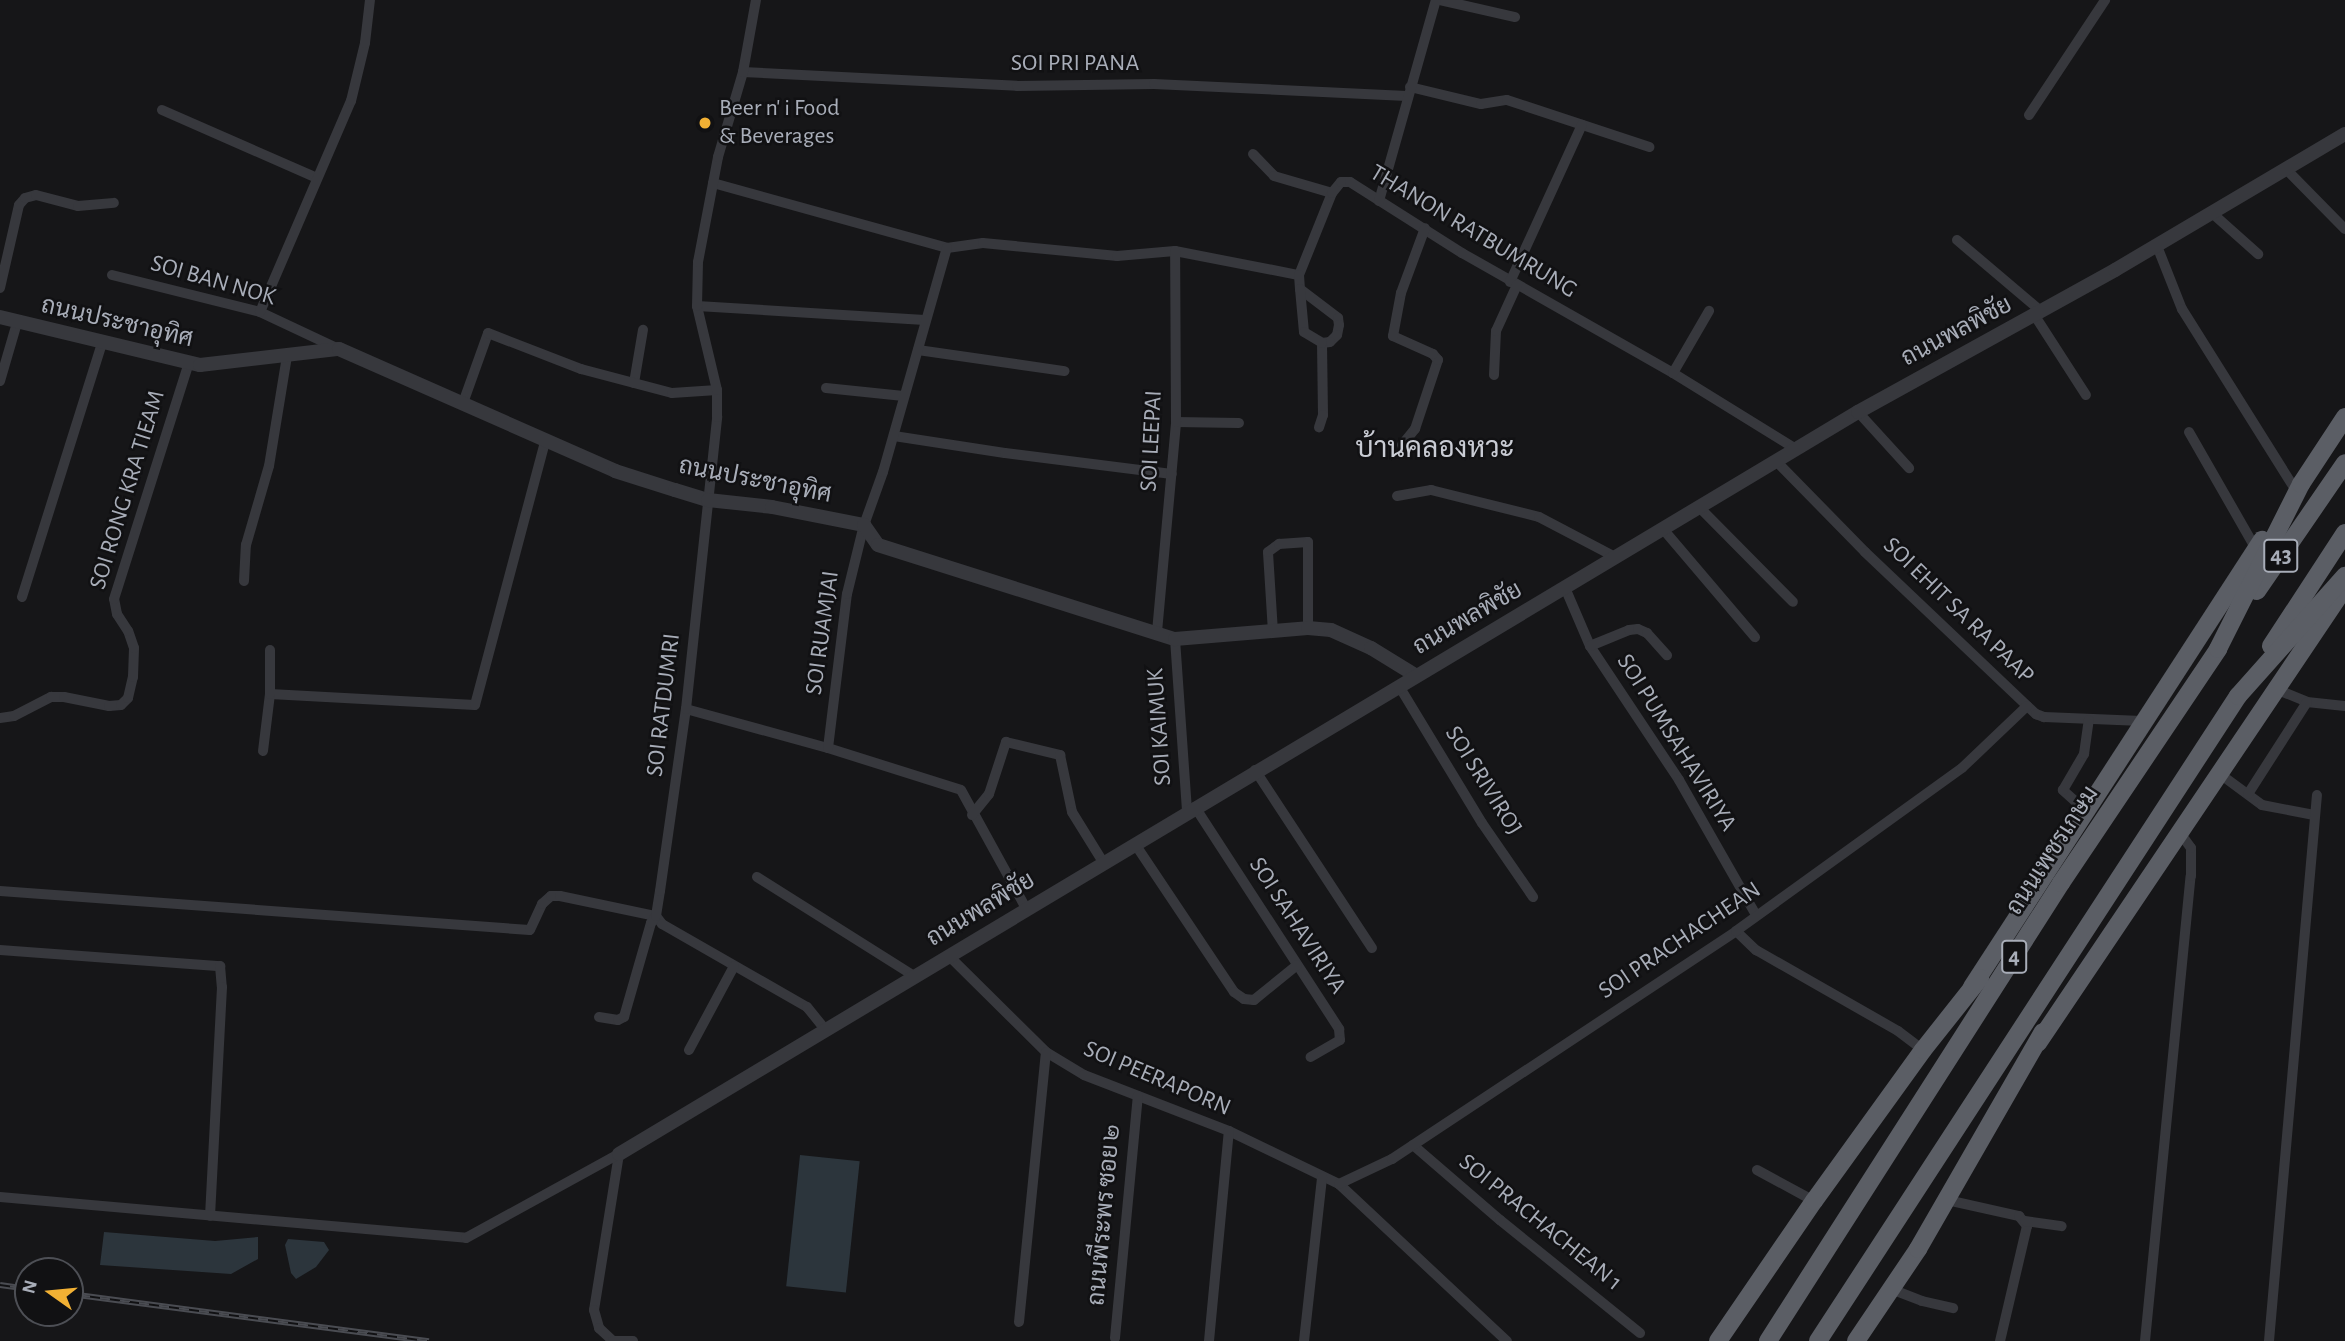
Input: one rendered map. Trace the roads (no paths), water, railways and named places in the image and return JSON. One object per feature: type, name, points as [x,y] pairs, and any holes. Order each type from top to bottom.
[{"type":"highway","name":"ถนนเพชรเกษม","points":[[1768,1341],[2061,883],[2218,649],[2298,488],[2345,417]]},
{"type":"highway","name":"43","points":[[2218,649],[2345,463]]},
{"type":"highway","points":[[1972,987],[2142,721],[2298,488]]},
{"type":"highway","name":"43","points":[[2238,696],[2345,533]]},
{"type":"highway","name":"4","points":[[1818,1341],[2238,696],[2345,576]]},
{"type":"highway","points":[[2038,1043],[2345,588]]},
{"type":"highway","points":[[1718,1341],[1814,1201],[1923,1050],[1972,987],[2061,883]]},
{"type":"highway","points":[[1856,1341],[1947,1200],[2038,1043],[2115,888]]},
{"type":"street","points":[[260,312],[351,101],[365,43],[370,0]]},
{"type":"street","name":"SOI RATDUMRI","points":[[599,1017],[618,1020],[624,1017],[651,923],[656,916],[686,709],[717,390],[697,306],[698,262],[713,183],[743,72],[756,0]]},
{"type":"street","points":[[1379,201],[1438,0],[1515,17]]},
{"type":"street","points":[[2029,116],[2105,0]]},
{"type":"street","name":"SOI PRI PANA","points":[[743,72],[1017,86],[1154,85],[1409,92],[1481,103],[1507,100],[1649,147]]},
{"type":"street","points":[[162,110],[317,178]]},
{"type":"street","points":[[1494,375],[1496,331],[1555,181],[1582,125]]},
{"type":"street","name":"ถนนพลพิชัย","points":[[619,1154],[1255,770],[1566,590],[1858,412],[2038,314],[2345,134]]},
{"type":"street","points":[[1253,154],[1274,176],[1332,193]]},
{"type":"street","points":[[2286,169],[2345,229]]},
{"type":"street","name":"THANON RATBUMRUNG","points":[[1299,275],[1332,193],[1340,182],[1350,182],[1514,283],[1674,373],[1796,449]]},
{"type":"street","points":[[713,183],[947,248],[983,243],[1117,256],[1175,251],[1299,275],[1300,289],[1304,332],[1322,343],[1330,342],[1337,335],[1338,318],[1300,289]]},
{"type":"street","points":[[0,288],[19,205],[25,198],[36,195],[78,206],[114,203]]},
{"type":"street","points":[[2212,213],[2258,254]]},
{"type":"street","points":[[1402,445],[1415,429],[1438,366],[1438,360],[1433,354],[1398,341],[1393,336],[1401,293],[1425,228]]},
{"type":"street","points":[[1957,240],[2038,314],[2086,395]]},
{"type":"street","points":[[2157,246],[2182,309],[2298,488]]},
{"type":"street","name":"SOI RUAMJAI","points":[[828,748],[847,594],[864,525],[894,436],[947,248]]},
{"type":"street","name":"SOI LEEPAI","points":[[1157,632],[1176,422],[1175,251]]},
{"type":"street","name":"SOI BAN NOK","points":[[112,275],[260,312],[339,349]]},
{"type":"street","points":[[697,306],[925,320]]},
{"type":"street","points":[[1674,373],[1709,311]]},
{"type":"street","name":"ถนนประชาอุทิศ","points":[[0,317],[102,344],[200,365],[339,349],[615,471],[708,500],[772,507],[864,525]]},
{"type":"street","points":[[0,381],[17,323]]},
{"type":"street","points":[[634,383],[643,330]]},
{"type":"street","points":[[463,403],[488,333],[581,369],[672,393],[717,390]]},
{"type":"street","points":[[1319,427],[1323,415],[1322,343]]},
{"type":"street","points":[[22,597],[102,344]]},
{"type":"street","points":[[918,350],[1064,370]]},
{"type":"street","points":[[244,581],[246,545],[270,466],[287,356]]},
{"type":"street","name":"SOI RONG KRA TIEAM","points":[[0,718],[13,716],[51,697],[64,696],[109,706],[121,705],[128,698],[133,677],[134,648],[128,631],[117,614],[114,599],[189,363]]},
{"type":"street","points":[[826,388],[904,396]]},
{"type":"street","points":[[1858,412],[1909,468]]},
{"type":"street","points":[[1176,422],[1239,423]]},
{"type":"street","points":[[2189,432],[2256,549]]},
{"type":"street","points":[[894,436],[1172,474]]},
{"type":"street","points":[[270,694],[475,705],[545,441]]},
{"type":"street","name":"SOI EHIT SA RA PAAP","points":[[1776,461],[2027,706],[2044,717],[2142,721]]},
{"type":"street","points":[[1397,496],[1431,490],[1539,517],[1618,558]]},
{"type":"street","points":[[1700,508],[1793,602]]},
{"type":"street","points":[[864,525],[878,545],[1175,639],[1308,628],[1331,630],[1371,648],[1415,676]]},
{"type":"street","points":[[1663,529],[1755,637]]},
{"type":"street","points":[[1273,632],[1268,552],[1279,544],[1308,542],[1308,628]]},
{"type":"street","name":"SOI PUMSAHAVIRIYA","points":[[1566,590],[1590,646],[1679,780],[1756,915]]},
{"type":"street","points":[[1590,646],[1638,629],[1647,633],[1667,655]]},
{"type":"street","name":"SOI KAIMUK","points":[[1175,639],[1191,809]]},
{"type":"street","points":[[264,751],[270,694],[270,650]]},
{"type":"street","name":"SOI SRIVIROJ","points":[[1399,686],[1482,823],[1533,897]]},
{"type":"street","points":[[2278,690],[2307,702],[2345,706]]},
{"type":"street","points":[[2248,794],[2307,702]]},
{"type":"street","name":"SOI PRACHACHEAN","points":[[1339,1184],[1413,1145],[1736,931],[1962,768],[2027,706]]},
{"type":"street","points":[[686,709],[828,748],[961,790],[972,815],[1027,910]]},
{"type":"street","points":[[2085,810],[2063,790],[2084,754],[2089,720]]},
{"type":"street","points":[[972,815],[989,794],[1006,742],[1060,755],[1072,813],[1102,862]]},
{"type":"street","points":[[1255,770],[1371,948]]},
{"type":"street","points":[[2220,774],[2262,805],[2314,815]]},
{"type":"street","points":[[2269,1341],[2317,795]]},
{"type":"street","name":"SOI SAHAVIRIYA","points":[[1191,809],[1342,1035],[1340,1040],[1310,1057]]},
{"type":"street","points":[[2145,1341],[2191,876],[2191,848],[2181,834]]},
{"type":"street","points":[[1135,844],[1234,992],[1244,999],[1254,1000],[1297,965]]},
{"type":"street","points":[[757,877],[914,976]]},
{"type":"street","points":[[0,891],[530,930],[541,904],[551,896],[656,916],[662,924],[807,1007],[825,1029]]},
{"type":"street","points":[[1736,931],[1756,950],[1898,1031],[1923,1050]]},
{"type":"street","points":[[0,950],[220,966],[222,988],[210,1216]]},
{"type":"street","name":"SOI PEERAPORN","points":[[949,956],[1046,1052],[1084,1075],[1229,1131],[1339,1184]]},
{"type":"street","points":[[689,1050],[734,966]]},
{"type":"street","points":[[1019,1322],[1046,1052]]},
{"type":"street","name":"ถนนพีระพร ซอย ๒","points":[[1115,1338],[1138,1096]]},
{"type":"street","points":[[1209,1341],[1229,1131]]},
{"type":"street","name":"SOI PRACHACHEAN 1","points":[[1413,1145],[1500,1220],[1640,1333]]},
{"type":"street","points":[[0,1197],[466,1238],[619,1154]]},
{"type":"street","points":[[619,1154],[594,1310],[599,1328],[613,1340],[633,1341]]},
{"type":"street","points":[[1757,1170],[1814,1201]]},
{"type":"street","points":[[1304,1341],[1322,1177]]},
{"type":"street","points":[[1339,1184],[1507,1341]]},
{"type":"street","points":[[1947,1200],[2019,1216],[2025,1221],[2062,1226]]},
{"type":"street","points":[[2000,1341],[2027,1238],[2025,1221]]},
{"type":"street","points":[[1011,1278],[1023,1279]]},
{"type":"street","points":[[1891,1289],[1922,1301],[1953,1308]]},
{"type":"railway","points":[[0,1285],[14,1287]]},
{"type":"railway","points":[[84,1296],[429,1341]]},
{"type":"place","name":"Beer n' i Food & Beverages","points":[[705,123]]},
{"type":"district","name":"บ้านคลองหวะ","points":[[1435,449]]}]
